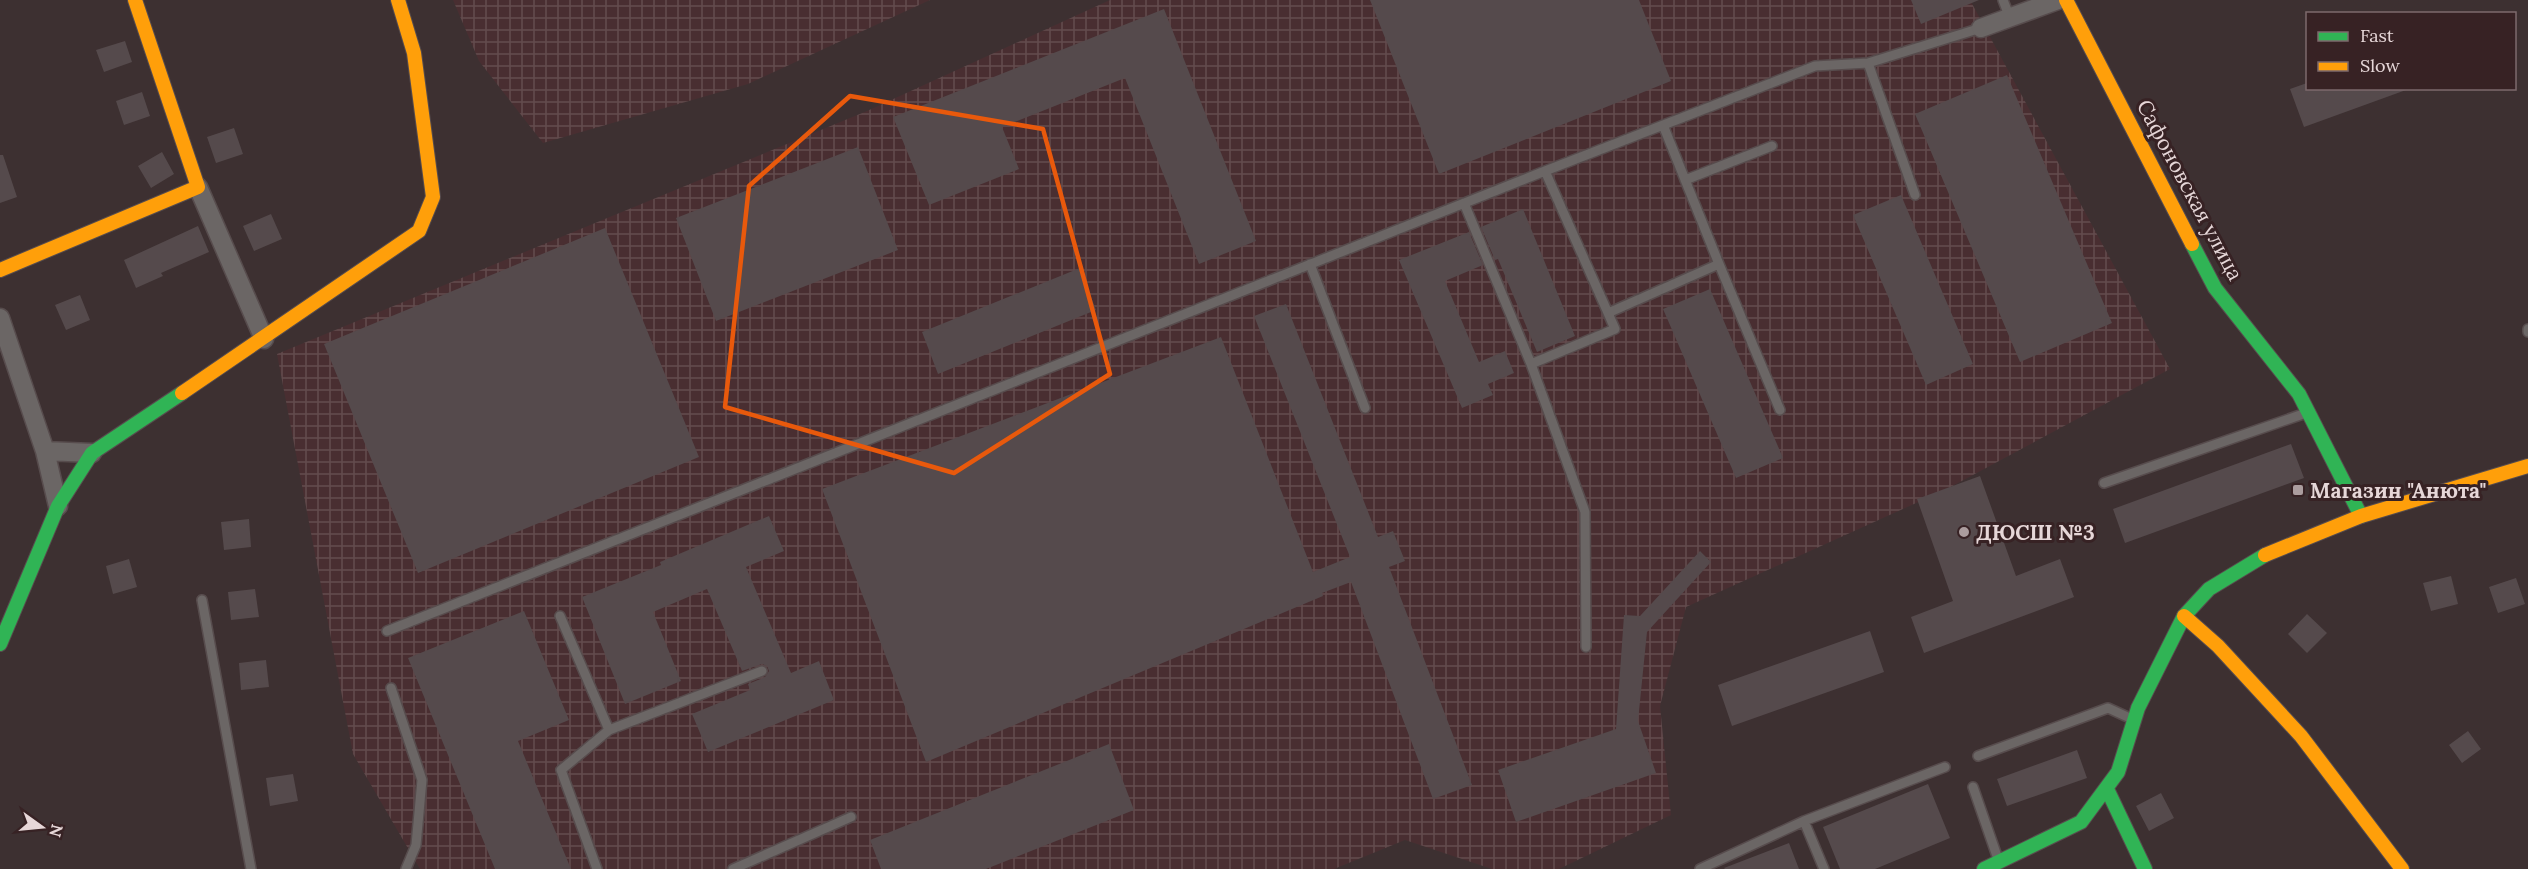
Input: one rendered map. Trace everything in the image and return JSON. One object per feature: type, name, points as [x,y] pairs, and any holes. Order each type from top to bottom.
[{"type":"street","points":[[135,0],[198,187],[264,339]]},
{"type":"street","points":[[0,644],[57,506],[92,453],[264,339],[419,231],[433,197],[414,53],[398,0]]},
{"type":"street","points":[[1981,28],[2058,0]]},
{"type":"street","name":"Сафоновская улица","points":[[2066,0],[2215,288],[2299,394],[2361,516]]},
{"type":"street","points":[[0,270],[198,187]]},
{"type":"street","points":[[0,318],[45,452],[57,506]]},
{"type":"street","points":[[45,452],[92,453]]},
{"type":"street","points":[[1984,869],[2081,822],[2108,789],[2118,772],[2134,720],[2184,616],[2209,589],[2264,555],[2361,516],[2528,466]]},
{"type":"street","points":[[2184,616],[2217,646],[2301,736],[2402,869]]},
{"type":"street","points":[[2108,789],[2145,869]]},
{"type":"lane","points":[[2003,0],[2010,18]]},
{"type":"lane","points":[[387,631],[1815,66],[1868,63],[1981,28]]},
{"type":"lane","points":[[1868,63],[1915,195]]},
{"type":"lane","points":[[1663,125],[1780,410]]},
{"type":"lane","points":[[1685,180],[1772,146]]},
{"type":"lane","points":[[1531,364],[1615,329],[1545,171]]},
{"type":"lane","points":[[1464,203],[1531,364],[1585,512],[1586,647]]},
{"type":"lane","points":[[1310,264],[1365,408]]},
{"type":"lane","points":[[1608,313],[1719,264]]},
{"type":"lane","points":[[2104,483],[2308,412]]},
{"type":"lane","points":[[202,600],[251,869]]},
{"type":"lane","points":[[560,616],[609,730]]},
{"type":"lane","points":[[597,869],[561,770],[609,730],[762,671]]},
{"type":"lane","points":[[391,688],[422,780],[416,845],[406,869]]},
{"type":"lane","points":[[1978,756],[2108,708],[2134,720]]},
{"type":"lane","points":[[1700,869],[1804,821],[1945,767]]},
{"type":"lane","points":[[1973,788],[1999,862]]},
{"type":"lane","points":[[733,869],[851,817]]},
{"type":"lane","points":[[1804,821],[1824,869]]},
{"type":"highlighted area","points":[[850,96],[1043,129],[1110,374],[954,473],[725,407],[749,186]]},
{"type":"shaded area","points":[[453,0],[930,0],[748,84],[543,143],[479,61]]},
{"type":"shaded area","points":[[1110,0],[1970,0],[2170,369],[1945,490],[1686,607],[1660,706],[1671,815],[1559,869],[1492,869],[1405,840],[1334,869],[420,869],[353,754],[277,354],[867,111]]},
{"type":"building","points":[[1370,0],[1639,0],[1671,81],[1439,174]]},
{"type":"building","points":[[1911,0],[1979,0],[1921,24]]},
{"type":"building","points":[[1164,9],[1256,241],[1199,264],[1125,78],[1002,127],[1019,169],[929,205],[893,117]]},
{"type":"building","points":[[125,41],[132,62],[104,72],[96,50]]},
{"type":"building","points":[[2007,75],[2112,323],[2020,362],[1915,114]]},
{"type":"building","points":[[2306,83],[2306,90],[2406,90],[2304,127],[2290,89]]},
{"type":"building","points":[[142,92],[150,116],[124,125],[116,101]]},
{"type":"building","points":[[234,128],[243,154],[216,163],[207,137]]},
{"type":"building","points":[[858,147],[898,250],[716,321],[676,218]]},
{"type":"building","points":[[162,152],[174,174],[151,188],[138,166]]},
{"type":"building","points":[[0,155],[3,155],[17,197],[0,203]]},
{"type":"building","points":[[1901,195],[1973,364],[1926,385],[1853,215]]},
{"type":"building","points":[[1523,209],[1575,336],[1537,352],[1498,259],[1495,260],[1481,227]]},
{"type":"building","points":[[271,214],[282,239],[254,251],[243,226]]},
{"type":"building","points":[[198,226],[209,252],[161,273],[163,276],[136,288],[124,260]]},
{"type":"building","points":[[605,228],[699,457],[418,573],[324,344]]},
{"type":"building","points":[[1469,232],[1483,265],[1445,281],[1479,362],[1505,351],[1514,373],[1488,384],[1493,395],[1462,408],[1399,260]]},
{"type":"building","points":[[1080,268],[1096,310],[938,374],[922,332]]},
{"type":"building","points":[[1710,289],[1783,458],[1736,478],[1663,309]]},
{"type":"building","points":[[80,295],[90,320],[66,330],[55,305]]},
{"type":"building","points":[[1286,304],[1378,537],[1393,531],[1405,561],[1389,567],[1472,785],[1433,799],[1351,582],[1322,593],[1323,596],[926,762],[822,489],[1221,337],[1313,572],[1350,557],[1254,316]]},
{"type":"building","points":[[2291,444],[2304,478],[2125,543],[2113,509]]},
{"type":"building","points":[[1980,476],[2016,576],[2060,559],[2074,597],[1924,653],[1911,617],[1953,601],[1917,499]]},
{"type":"building","points":[[769,516],[784,551],[746,567],[791,673],[819,661],[834,700],[708,752],[692,714],[750,690],[748,684],[765,677],[769,671],[767,666],[762,664],[742,671],[707,589],[653,612],[681,681],[625,704],[582,597],[661,565],[660,562]]},
{"type":"building","points":[[249,519],[251,547],[224,550],[221,522]]},
{"type":"building","points":[[1700,551],[1711,562],[1647,632],[1638,721],[1656,773],[1516,822],[1498,770],[1616,729],[1624,615],[1640,616]]},
{"type":"building","points":[[129,559],[137,587],[113,594],[106,566]]},
{"type":"building","points":[[2451,576],[2458,604],[2431,611],[2423,583]]},
{"type":"building","points":[[2516,578],[2525,604],[2498,613],[2489,587]]},
{"type":"building","points":[[255,589],[259,617],[231,620],[228,592]]},
{"type":"building","points":[[524,611],[569,720],[518,741],[571,869],[495,869],[408,658]]},
{"type":"building","points":[[2307,614],[2327,633],[2307,653],[2288,634]]},
{"type":"building","points":[[1870,631],[1884,672],[1732,726],[1718,685]]},
{"type":"building","points":[[266,660],[269,687],[241,690],[239,663]]},
{"type":"building","points":[[2468,731],[2481,749],[2462,763],[2449,745]]},
{"type":"building","points":[[1109,744],[1134,810],[986,869],[881,869],[870,840]]},
{"type":"building","points":[[2077,750],[2087,778],[2007,806],[1997,779]]},
{"type":"building","points":[[293,774],[298,801],[270,806],[266,778]]},
{"type":"building","points":[[1928,784],[1950,838],[1875,869],[1840,869],[1823,827]]},
{"type":"building","points":[[2161,793],[2174,818],[2149,831],[2136,806]]},
{"type":"building","points":[[1789,843],[1799,869],[1724,868]]},
{"type":"traffic: fast","points":[[2192,244],[2215,288],[2299,394],[2361,516]]},
{"type":"traffic: fast","points":[[0,644],[58,506],[92,453],[182,393]]},
{"type":"traffic: fast","points":[[1984,869],[2081,822],[2118,772],[2138,708],[2184,616],[2209,589],[2265,555]]},
{"type":"traffic: fast","points":[[2107,789],[2145,869]]},
{"type":"traffic: slow","points":[[0,270],[198,187],[135,0]]},
{"type":"traffic: slow","points":[[182,393],[419,231],[433,197],[414,53],[398,0]]},
{"type":"traffic: slow","points":[[2066,0],[2192,244]]},
{"type":"traffic: slow","points":[[2265,555],[2361,516],[2528,466]]},
{"type":"traffic: slow","points":[[2184,616],[2218,646],[2301,736],[2402,869]]},
{"type":"place","name":"Магазин \"Анюта\"","points":[[2298,490]]},
{"type":"place","name":"ДЮСШ №3","points":[[1964,532]]}]
